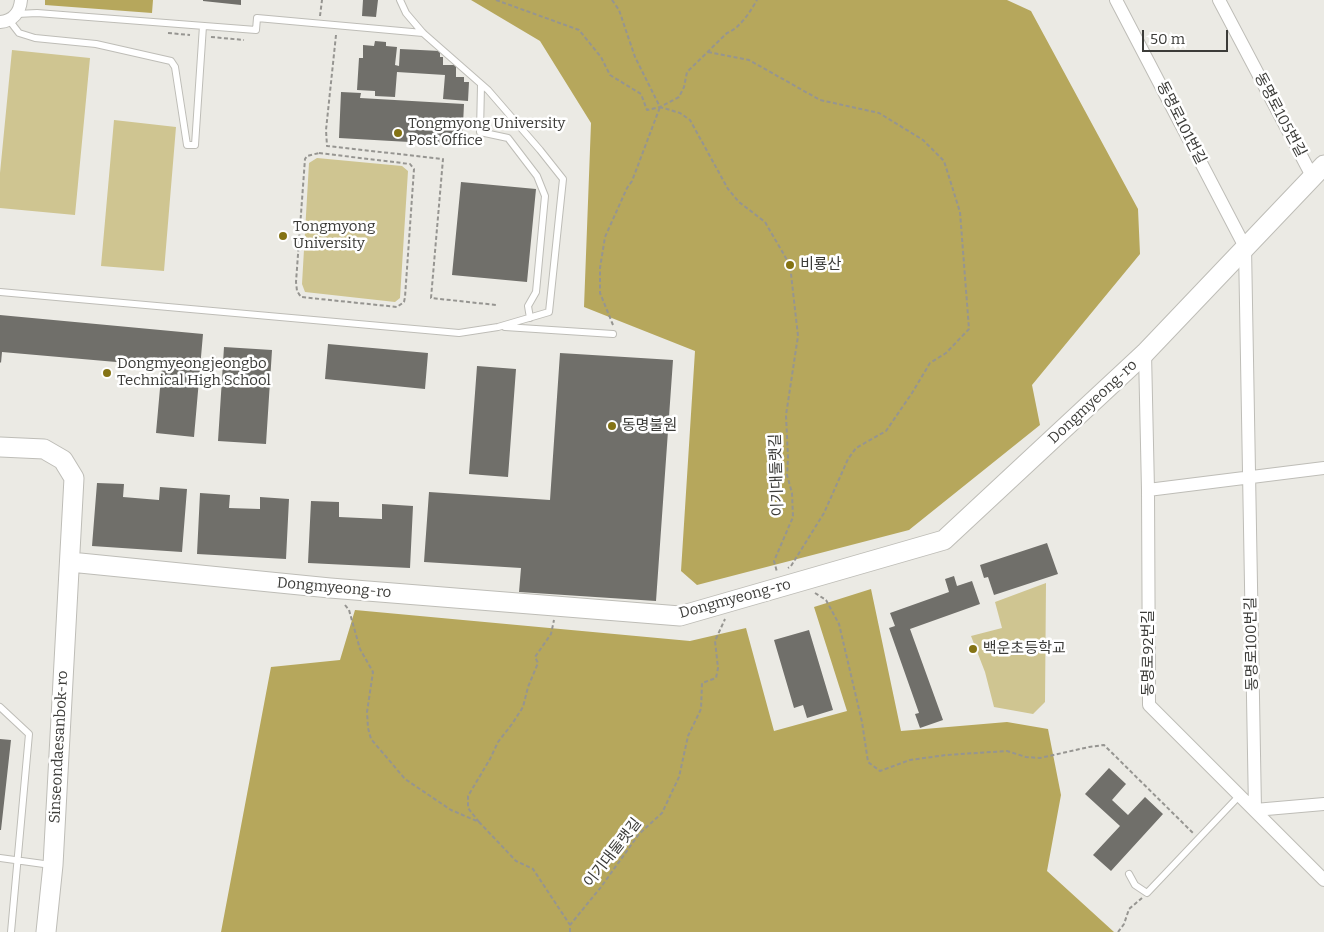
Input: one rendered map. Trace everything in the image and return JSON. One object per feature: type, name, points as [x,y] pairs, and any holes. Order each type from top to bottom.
[{"type":"street","name":"동명로101번길","points":[[1116,0],[1245,247]]},
{"type":"street","name":"동명로105번길","points":[[1219,0],[1318,172]]},
{"type":"street","points":[[8,19],[21,1]]},
{"type":"street","name":"Dongmyeong-ro","points":[[70,562],[330,588],[680,616],[789,574],[944,540],[1145,353],[1318,172]]},
{"type":"street","name":"동명로100번길","points":[[1245,247],[1254,810]]},
{"type":"street","name":"동명로92번길","points":[[1145,353],[1149,705],[1324,880]]},
{"type":"street","points":[[0,447],[44,449],[62,460],[74,478],[70,562]]},
{"type":"street","points":[[1148,490],[1249,479],[1324,468]]},
{"type":"street","name":"Sinseondaesanbok-ro","points":[[46,932],[52,865],[70,562]]},
{"type":"street","points":[[1254,810],[1324,804]]},
{"type":"lane","points":[[0,292],[458,333],[498,327],[549,312],[563,180],[540,150],[481,85],[423,33],[406,13],[400,0]]},
{"type":"lane","points":[[21,1],[26,8],[34,13]]},
{"type":"lane","points":[[203,26],[194,145],[187,145],[175,67],[171,61],[96,44],[35,38],[19,33],[8,19],[34,13],[256,30],[257,18],[423,33]]},
{"type":"lane","points":[[481,85],[480,132],[508,138],[537,176],[546,196],[536,292],[528,306],[530,318]]},
{"type":"lane","points":[[498,327],[613,334]]},
{"type":"lane","points":[[0,707],[29,734],[11,932]]},
{"type":"lane","points":[[1129,874],[1136,885],[1147,893],[1240,795]]},
{"type":"lane","points":[[0,858],[52,865]]},
{"type":"path","points":[[319,23],[322,0]]},
{"type":"path","name":"이기대둘랫길","points":[[496,0],[579,30],[602,57],[610,75],[641,94],[647,110],[660,107],[680,113],[690,120],[728,189],[738,202],[765,222],[790,265],[798,336],[786,415],[787,475],[792,494],[793,517],[774,561],[777,575],[789,574]]},
{"type":"path","points":[[612,0],[619,10],[636,56],[660,107]]},
{"type":"path","points":[[613,334],[616,329],[607,313],[600,294],[600,268],[605,237],[632,180],[660,107],[679,97],[684,87],[687,72],[726,33],[734,29],[751,10],[757,0]]},
{"type":"path","points":[[337,25],[326,130],[327,146],[443,158],[431,298],[496,305]]},
{"type":"path","points":[[211,37],[244,40]]},
{"type":"path","points":[[708,52],[749,60],[820,100],[879,113],[923,140],[944,162],[960,212],[969,329],[946,353],[930,363],[886,431],[856,448],[848,459],[824,513],[791,566],[789,574],[826,600],[839,624],[862,722],[868,762],[880,771],[910,760],[946,755],[1007,751],[1026,757],[1040,758],[1089,746],[1104,745],[1199,838]]},
{"type":"path","points":[[319,153],[410,164],[415,174],[404,302],[397,307],[301,297],[297,291],[296,282],[305,159],[307,156],[319,153]]},
{"type":"path","points":[[330,588],[349,610],[360,649],[372,672],[367,712],[371,739],[405,779],[451,810],[479,822]]},
{"type":"path","points":[[558,606],[551,634],[535,658],[538,663],[528,687],[523,707],[498,742],[468,796],[468,808],[516,861],[533,869],[570,924],[570,932]]},
{"type":"path","name":"이기대둘랫길","points":[[570,924],[602,887],[639,834],[662,813],[679,777],[688,736],[701,709],[702,683],[716,678],[718,668],[715,641],[727,616]]},
{"type":"path","points":[[1118,932],[1124,924],[1129,908],[1147,893]]},
{"type":"shaded area","points":[[45,0],[153,0],[152,13],[45,5]]},
{"type":"shaded area","points":[[471,0],[1007,0],[1031,11],[1138,209],[1140,254],[1032,385],[1040,425],[909,530],[697,585],[681,571],[695,351],[584,307],[591,123],[540,41]]},
{"type":"shaded area","points":[[12,50],[90,58],[75,215],[0,208],[0,173]]},
{"type":"shaded area","points":[[114,120],[176,127],[164,271],[101,266]]},
{"type":"shaded area","points":[[317,158],[402,166],[408,171],[400,298],[395,302],[305,292],[302,284],[309,163]]},
{"type":"shaded area","points":[[1046,583],[1045,702],[1033,714],[994,707],[985,672],[971,636],[1002,628],[995,602]]},
{"type":"shaded area","points":[[871,589],[901,731],[1007,722],[1048,729],[1061,795],[1047,871],[1114,932],[221,932],[271,667],[340,660],[355,610],[690,641],[746,628],[774,731],[847,711],[814,607]]},
{"type":"building","points":[[241,0],[241,5],[203,1]]},
{"type":"building","points":[[363,0],[378,0],[376,17],[362,16]]},
{"type":"building","points":[[375,41],[386,42],[386,46],[397,47],[395,65],[399,66],[400,49],[440,51],[440,57],[443,57],[443,65],[456,65],[456,77],[464,77],[464,82],[469,82],[468,101],[443,99],[445,75],[397,72],[395,97],[375,96],[375,91],[357,90],[359,58],[363,58],[363,45],[374,46]]},
{"type":"building","points":[[341,92],[361,93],[360,98],[464,104],[462,145],[339,138]]},
{"type":"building","points":[[461,182],[536,189],[527,282],[452,275]]},
{"type":"building","points":[[0,315],[203,334],[194,437],[156,433],[162,366],[2,352],[1,363]]},
{"type":"building","points":[[328,344],[428,353],[425,389],[325,379]]},
{"type":"building","points":[[224,347],[272,350],[266,444],[218,441]]},
{"type":"building","name":"동명불원","points":[[560,353],[673,360],[656,601],[519,592],[521,568],[424,562],[429,492],[550,500]]},
{"type":"building","points":[[477,366],[516,369],[508,477],[469,474]]},
{"type":"building","points":[[97,483],[124,484],[123,497],[159,500],[160,487],[187,489],[182,552],[92,546]]},
{"type":"building","points":[[200,493],[230,495],[229,508],[260,509],[260,497],[289,499],[286,559],[197,554]]},
{"type":"building","points":[[311,501],[339,502],[339,517],[382,519],[382,504],[413,506],[410,568],[308,563]]},
{"type":"building","points":[[1047,543],[1058,574],[994,595],[988,577],[984,578],[980,565]]},
{"type":"building","points":[[954,576],[957,586],[972,581],[980,604],[910,629],[943,720],[920,728],[915,714],[919,713],[889,628],[895,626],[890,613],[949,592],[945,579]]},
{"type":"building","points":[[809,630],[833,710],[807,718],[803,705],[794,708],[774,640]]},
{"type":"building","points":[[0,739],[11,740],[1,830],[0,830]]},
{"type":"building","points":[[1109,768],[1126,784],[1112,800],[1128,815],[1145,797],[1163,814],[1111,871],[1093,855],[1120,826],[1085,794]]},
{"type":"place","name":"Tongmyong University Post Office","points":[[398,133]]},
{"type":"place","name":"Tongmyong University","points":[[283,236]]},
{"type":"place","name":"비룡산","points":[[790,265]]},
{"type":"place","name":"Dongmyeongjeongbo Technical High School","points":[[107,373]]},
{"type":"place","name":"동명불원","points":[[612,426]]},
{"type":"place","name":"백운초등학교","points":[[973,649]]}]
